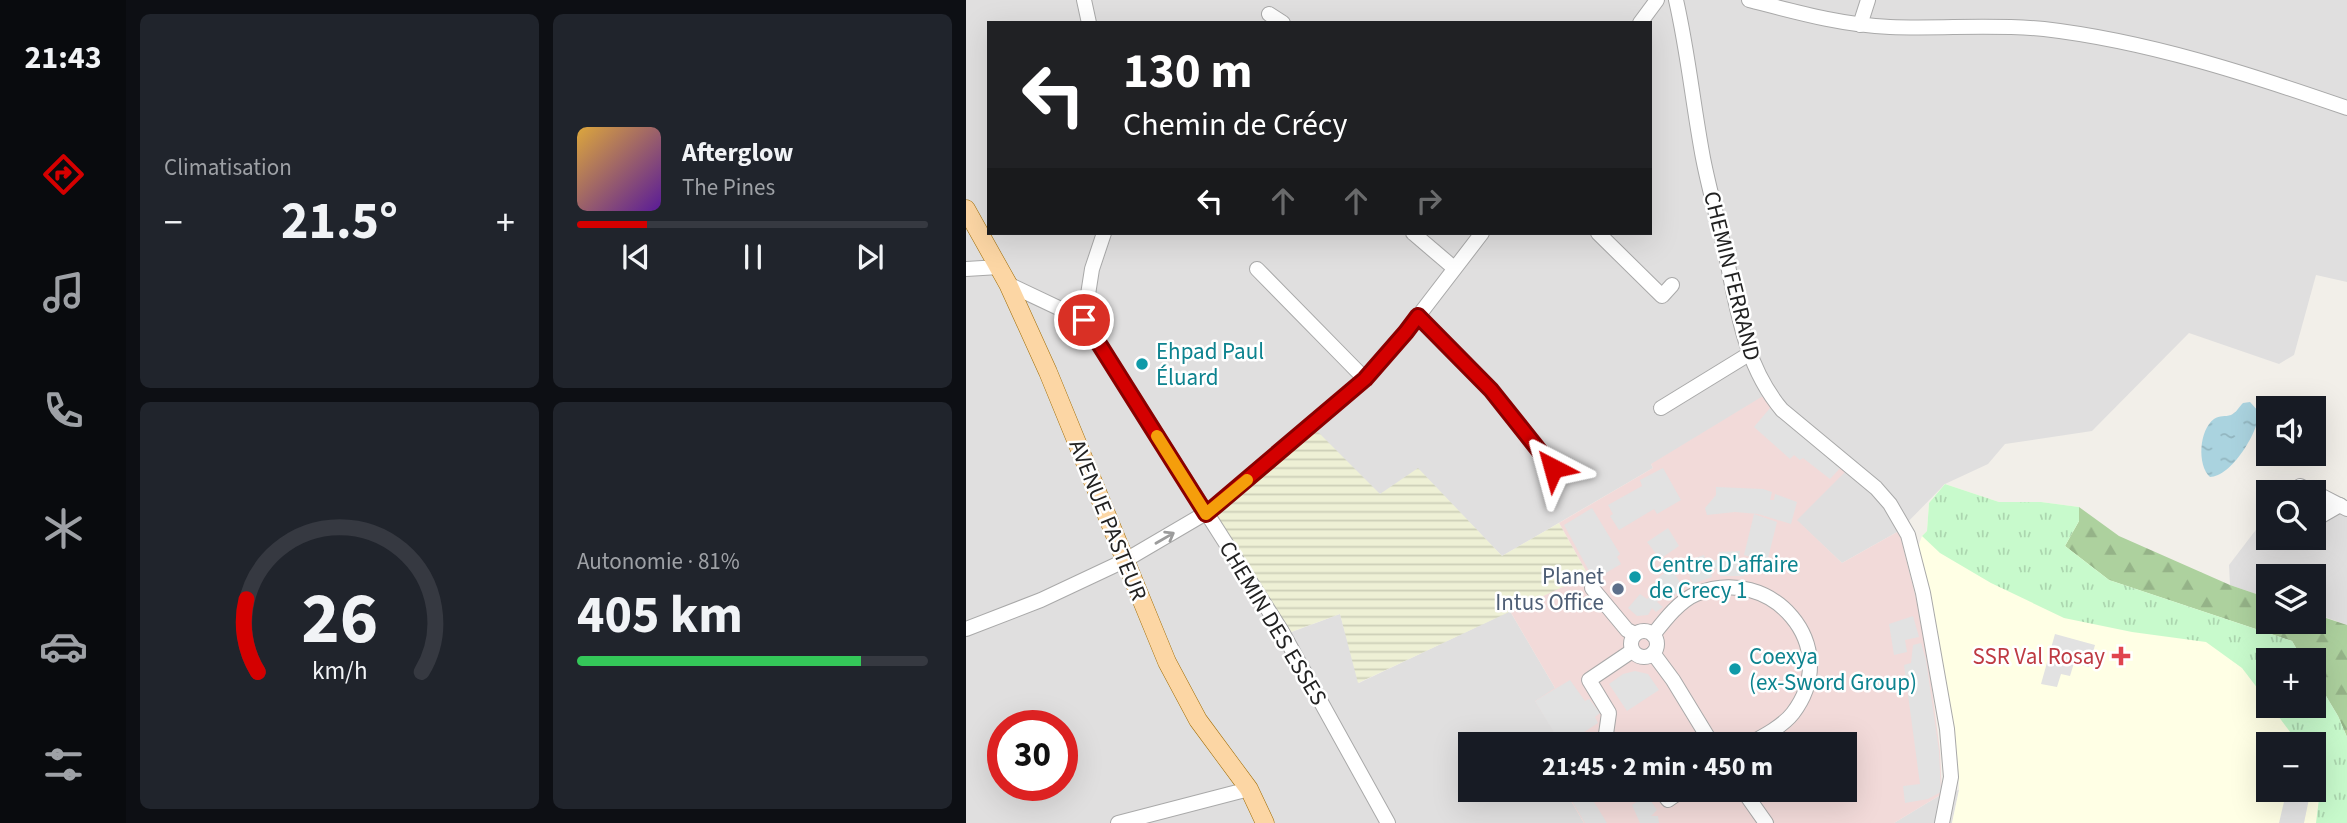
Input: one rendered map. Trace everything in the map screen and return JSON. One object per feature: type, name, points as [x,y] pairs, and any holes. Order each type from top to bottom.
[{"type":"main road","name":"AVENUE PASTEUR","points":[[966,209],[1008,284],[1048,372],[1167,662],[1198,720],[1249,789],[1265,823]]},
{"type":"street","points":[[1084,0],[1089,21]]},
{"type":"street","points":[[1641,21],[1657,0]]},
{"type":"street","name":"CHEMIN FERRAND","points":[[1676,0],[1686,45],[1703,158],[1749,354],[1762,382],[1782,410],[1877,488],[1902,522],[1908,535],[1926,604],[1947,729],[1951,777],[1942,823]]},
{"type":"street","points":[[1749,0],[1826,20],[1860,24],[1891,27],[2043,29],[2087,36],[2169,53],[2347,108]]},
{"type":"street","points":[[1860,24],[1868,0]]},
{"type":"street","points":[[1269,14],[1280,21]]},
{"type":"street","points":[[1008,284],[1084,320],[1092,270],[1103,235]]},
{"type":"street","points":[[1415,235],[1454,268]]},
{"type":"street","points":[[966,629],[1041,600],[1124,561],[1206,514],[1365,379],[1406,332],[1480,235]]},
{"type":"street","points":[[1600,235],[1662,296],[1672,285]]},
{"type":"street","points":[[966,269],[999,267]]},
{"type":"street","points":[[1257,269],[1365,379]]},
{"type":"street","points":[[1418,316],[1491,390],[1553,468]]},
{"type":"street","name":"CHEMIN DES ESSES","points":[[1084,320],[1298,661],[1388,823]]},
{"type":"street","points":[[1661,408],[1749,354]]},
{"type":"street","points":[[2326,498],[2343,507]]},
{"type":"street","points":[[2326,515],[2343,507]]},
{"type":"street","points":[[1592,588],[1627,630],[1635,634]]},
{"type":"street","points":[[1653,635],[1678,607],[1693,595],[1712,589],[1746,588],[1764,594],[1788,612],[1797,622],[1808,648],[1810,671],[1801,700],[1792,715],[1768,732]]},
{"type":"street","points":[[1642,631],[1653,635],[1657,642],[1653,653],[1640,657],[1632,651],[1630,642],[1635,634],[1642,631]]},
{"type":"street","points":[[1607,732],[1609,713],[1589,680],[1632,651]]},
{"type":"street","points":[[1653,653],[1705,732]]},
{"type":"street","points":[[1118,823],[1249,789]]},
{"type":"street","points":[[1751,802],[1766,823]]},
{"type":"shaded area","points":[[966,0],[2347,0],[2347,282],[2316,275],[2294,355],[2279,364],[2189,333],[2092,431],[2005,444],[1988,464],[1945,484],[1899,531],[1842,563],[1796,520],[1651,464],[1653,468],[1502,556],[1418,469],[1289,633],[1340,614],[1359,683],[1510,611],[1555,688],[1555,732],[1458,732],[1458,802],[1572,802],[1584,823],[966,823]]},
{"type":"shaded area","points":[[1763,396],[1848,469],[1797,520],[1842,563],[1899,531],[1924,630],[1940,751],[1942,794],[1894,823],[1584,823],[1572,802],[1857,802],[1857,732],[1554,732],[1535,701],[1555,688],[1510,611],[1588,575],[1559,523],[1653,468],[1651,464]]},
{"type":"shaded area","points":[[1770,408],[1842,466],[1830,479],[1803,458],[1800,460],[1794,455],[1790,459],[1754,427]]},
{"type":"shaded area","points":[[1317,431],[1380,494],[1418,468],[1502,556],[1559,523],[1588,575],[1358,683],[1340,614],[1288,633],[1213,516]]},
{"type":"shaded area","points":[[1663,468],[1681,500],[1657,514],[1654,509],[1619,530],[1610,516],[1613,514],[1608,505],[1642,486],[1640,480]]},
{"type":"shaded area","name":"SSR Val Rosay","points":[[1945,484],[1999,502],[2041,502],[2079,507],[2079,521],[2109,580],[2256,629],[2256,634],[2271,634],[2292,641],[2296,648],[2256,648],[2256,718],[2326,718],[2326,698],[2347,737],[2347,823],[1952,823],[1959,790],[1958,762],[1947,686],[1918,547],[1927,531],[1929,503]]},
{"type":"shaded area","points":[[1716,487],[1763,489],[1772,492],[1770,500],[1774,500],[1775,494],[1797,502],[1791,524],[1758,514],[1735,512],[1707,515],[1705,508],[1716,495]]},
{"type":"shaded area","points":[[2326,494],[2347,503],[2347,625],[2326,617],[2326,564],[2256,564],[2256,594],[2230,585],[2229,565],[2256,530],[2256,550],[2326,550]]},
{"type":"shaded area","points":[[1592,508],[1620,554],[1617,557],[1621,564],[1594,580],[1564,525]]},
{"type":"shaded area","points":[[1754,514],[1777,522],[1767,562],[1744,555]]},
{"type":"shaded area","points":[[1668,528],[1679,546],[1660,559],[1647,542]]},
{"type":"shaded area","points":[[1740,551],[1738,567],[1746,568],[1744,576],[1720,576],[1719,569],[1715,569],[1711,570],[1712,577],[1693,584],[1684,562],[1704,555],[1706,562],[1720,559],[1719,552]]},
{"type":"shaded area","points":[[1671,567],[1683,588],[1669,600],[1663,595],[1657,602],[1663,607],[1656,612],[1652,608],[1648,615],[1637,616],[1628,608],[1640,594],[1647,599],[1660,586],[1655,581]]},
{"type":"shaded area","points":[[1913,616],[1919,637],[1905,640],[1907,652],[1894,655],[1889,624]]},
{"type":"shaded area","points":[[2055,634],[2095,645],[2089,667],[2074,663],[2070,676],[2061,674],[2057,687],[2041,684]]},
{"type":"shaded area","points":[[1921,643],[1926,660],[1939,751],[1941,792],[1928,799],[1905,803],[1903,786],[1920,784],[1904,665],[1911,663],[1913,645]]},
{"type":"shaded area","points":[[1635,671],[1648,674],[1659,690],[1627,711],[1609,684],[1623,674]]},
{"type":"shaded area","points":[[1570,680],[1585,701],[1589,699],[1600,713],[1595,717],[1598,723],[1584,732],[1554,732],[1535,701]]},
{"type":"shaded area","points":[[1959,790],[1952,823],[1894,823],[1942,794]]},
{"type":"shaded area","points":[[1573,802],[1594,802],[1607,823],[1585,823]]},
{"type":"shaded area","points":[[1636,802],[1652,802],[1657,810],[1651,816],[1658,816],[1659,823],[1640,823],[1632,805]]},
{"type":"shaded area","points":[[2284,802],[2308,802],[2304,823],[2279,823]]},
{"type":"green space","points":[[1945,484],[1999,502],[2041,502],[2079,507],[2079,521],[2065,546],[2109,580],[2256,629],[2256,634],[2271,634],[2292,641],[2296,648],[2256,648],[2256,686],[2242,668],[2206,642],[2132,632],[2064,618],[1991,583],[1940,553],[1922,536],[1927,531],[1929,503]]},
{"type":"green space","points":[[2079,507],[2119,536],[2256,594],[2256,629],[2109,580],[2065,546],[2079,521]]},
{"type":"green space","points":[[2326,618],[2347,625],[2347,737],[2326,696],[2326,648],[2296,648],[2292,641],[2271,634],[2326,634]]},
{"type":"green space","points":[[2326,696],[2347,737],[2347,823],[2316,823],[2319,802],[2326,802],[2326,732],[2290,732],[2280,718],[2326,718]]},
{"type":"water","points":[[2250,402],[2256,409],[2254,431],[2235,462],[2227,470],[2210,477],[2202,456],[2205,431],[2214,419],[2231,415],[2243,403]]},
{"type":"slow traffic","points":[[1157,436],[1206,514],[1247,480]]},
{"type":"place","name":"Ehpad Paul Éluard","points":[[1142,364]]},
{"type":"place","name":"Centre D'affaire de Crecy 1","points":[[1635,577]]},
{"type":"place","name":"Planet Intus Office","points":[[1618,589]]},
{"type":"place","name":"SSR Val Rosay","points":[[2121,656]]},
{"type":"place","name":"Coexya (ex-Sword Group)","points":[[1735,669]]},
{"type":"route","points":[[1084,320],[1206,514],[1365,379],[1418,316],[1491,390],[1553,468]]}]
